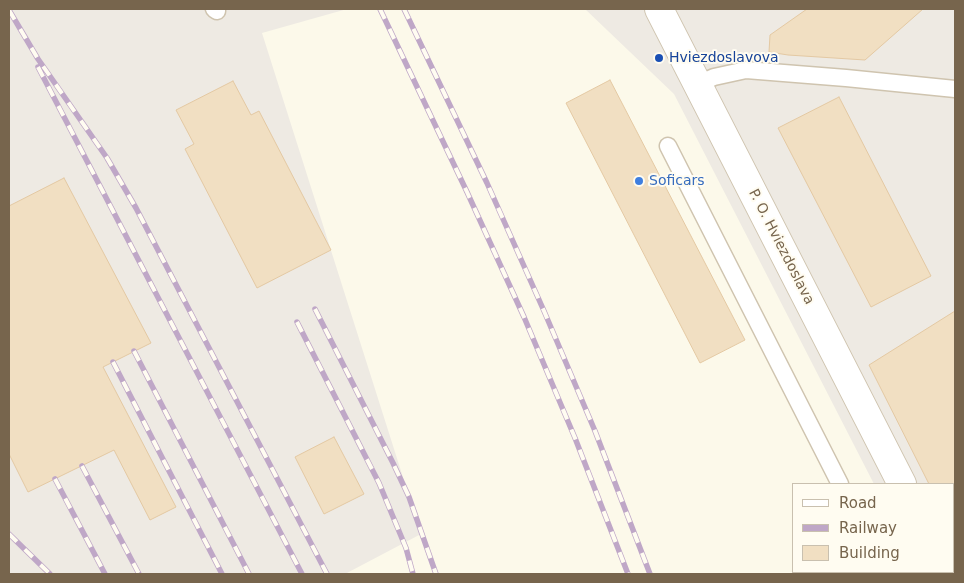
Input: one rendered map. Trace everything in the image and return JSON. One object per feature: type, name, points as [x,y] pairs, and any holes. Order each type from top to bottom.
[{"type":"street","name":"P. O. Hviezdoslava","points":[[659,9],[901,483]]},
{"type":"lane","points":[[698,84],[714,77],[746,70],[955,89]]},
{"type":"lane","points":[[668,146],[839,483]]},
{"type":"shaded area","points":[[9,9],[347,9],[262,33],[421,534],[345,574],[11,574],[9,572]]},
{"type":"shaded area","points":[[585,9],[955,9],[955,574],[920,573],[954,573],[954,483],[873,483],[674,94]]},
{"type":"building","points":[[807,9],[923,9],[865,60],[769,52],[770,35]]},
{"type":"building","points":[[610,80],[745,340],[700,363],[566,103]]},
{"type":"building","points":[[233,81],[251,115],[259,111],[331,250],[257,288],[185,149],[194,144],[176,110]]},
{"type":"building","points":[[839,97],[931,276],[871,307],[778,128]]},
{"type":"building","points":[[64,178],[151,343],[103,367],[176,507],[150,520],[114,450],[28,492],[9,454],[9,206]]},
{"type":"building","points":[[955,311],[955,484],[928,483],[869,365]]},
{"type":"building","points":[[334,437],[364,494],[324,514],[295,457]]},
{"type":"railway","points":[[380,9],[524,317],[575,438],[628,574]]},
{"type":"railway","points":[[404,9],[487,183],[544,311],[595,431],[650,574]]},
{"type":"railway","points":[[9,10],[38,59],[107,158],[136,208],[327,574]]},
{"type":"railway","points":[[38,67],[302,574]]},
{"type":"railway","points":[[315,309],[409,497],[436,574]]},
{"type":"railway","points":[[297,322],[379,483],[406,548],[413,574]]},
{"type":"railway","points":[[134,351],[249,574]]},
{"type":"railway","points":[[113,362],[222,574]]},
{"type":"railway","points":[[82,466],[139,574]]},
{"type":"railway","points":[[55,479],[105,574]]},
{"type":"railway","points":[[9,534],[50,574]]},
{"type":"place","name":"Hviezdoslavova","points":[[659,58]]},
{"type":"place","name":"Soficars","points":[[639,181]]}]
